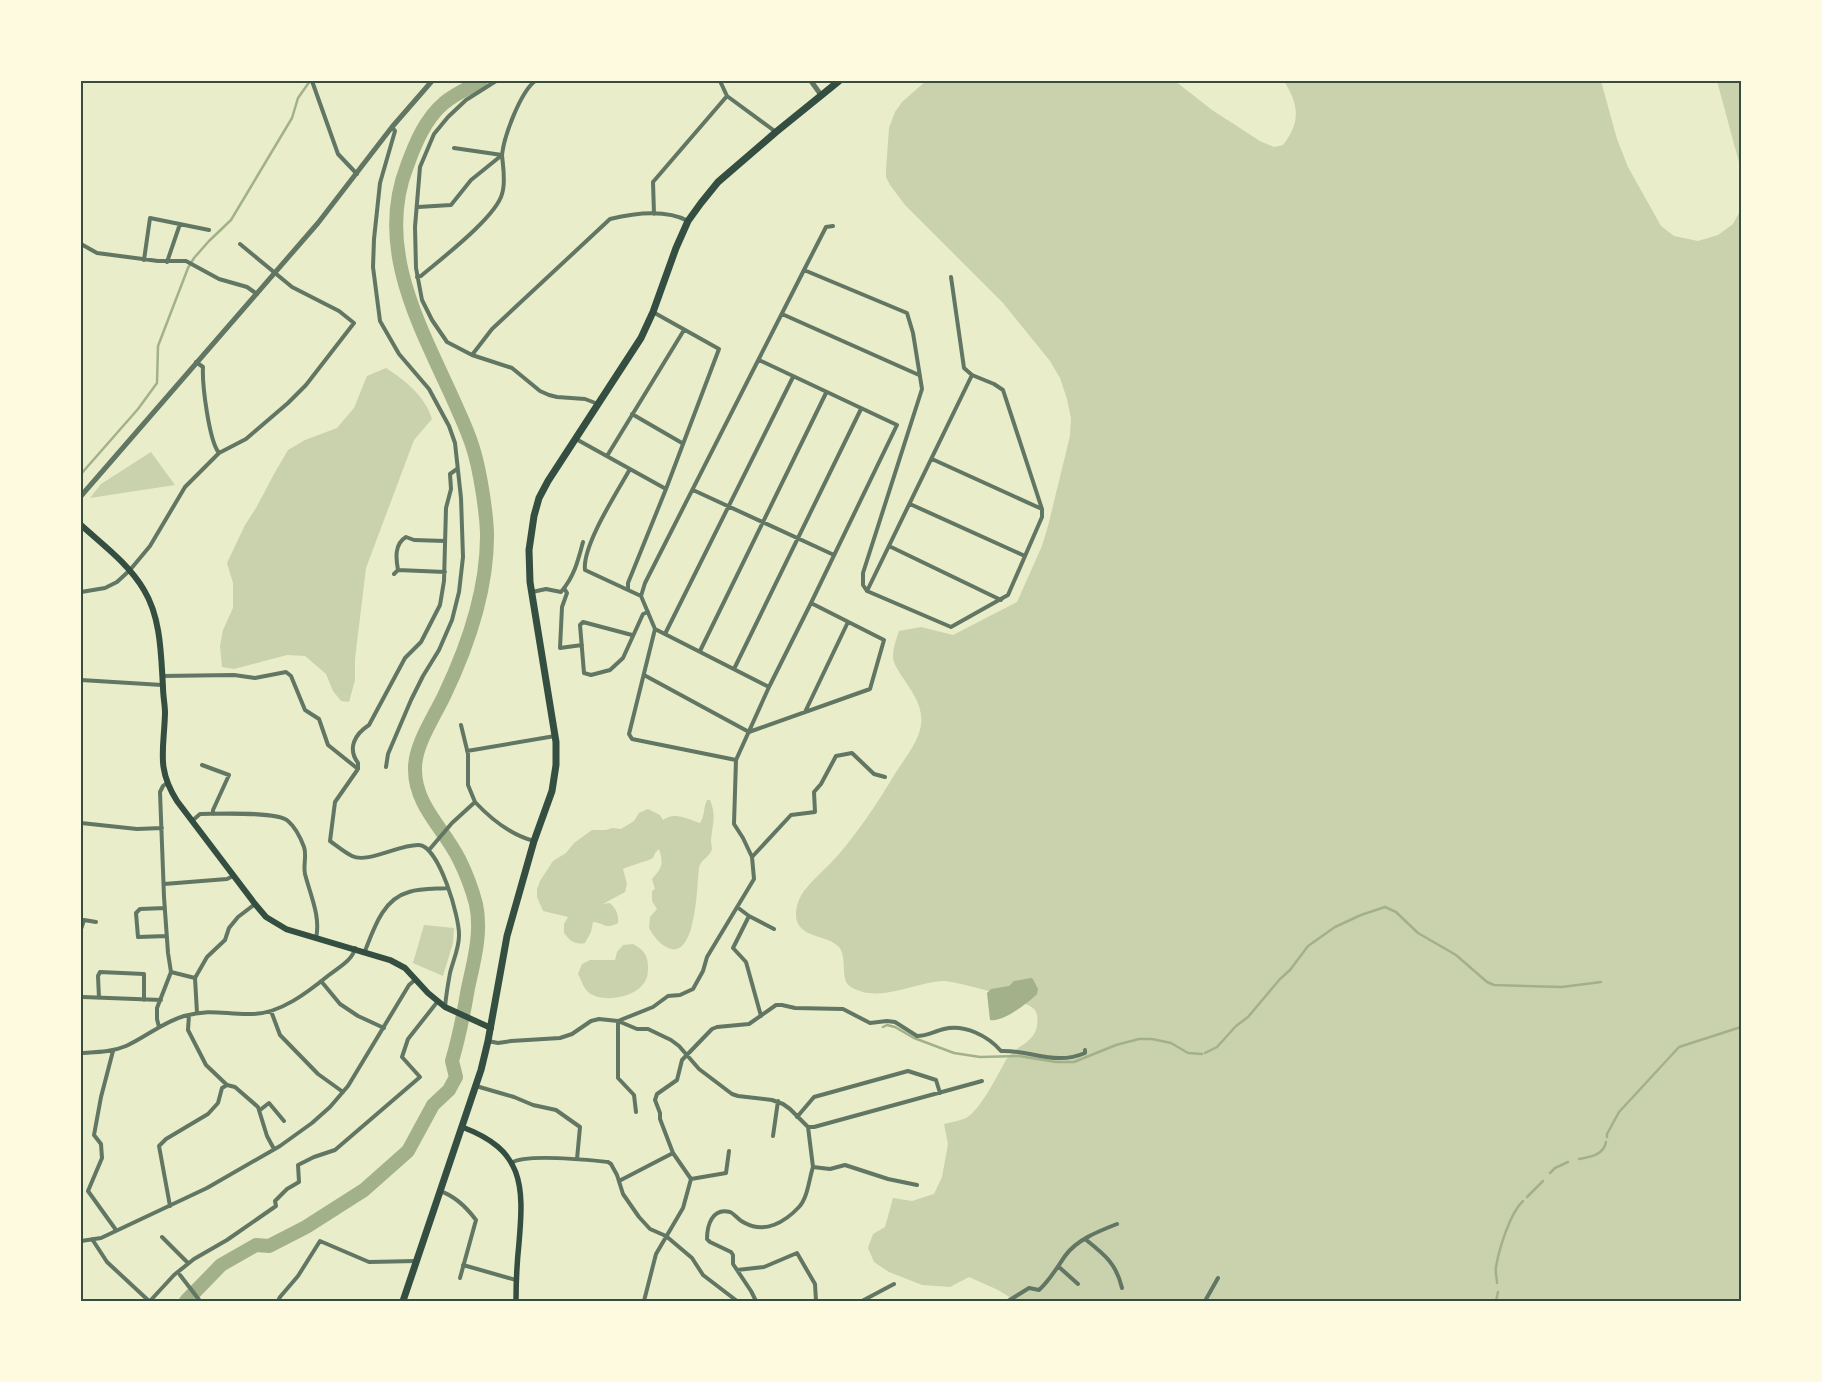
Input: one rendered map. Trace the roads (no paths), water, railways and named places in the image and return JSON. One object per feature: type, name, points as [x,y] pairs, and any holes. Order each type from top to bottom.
[{"type":"highway","points":[[403,1301],[476,1086],[491,1028],[507,936],[534,841],[552,791],[556,766],[556,736],[532,592],[529,550],[534,516],[539,498],[548,481],[641,338],[688,221],[718,182],[839,81]]},
{"type":"main road","points":[[81,524],[130,570],[145,591],[156,621],[165,714],[162,757],[167,783],[177,802],[254,904],[266,917],[278,925],[390,960],[405,968],[428,993],[445,1007],[491,1028]]},
{"type":"main road","points":[[462,1127],[482,1135],[497,1146],[511,1163],[519,1179],[522,1194],[516,1301]]},
{"type":"street","points":[[312,81],[338,154],[357,174]]},
{"type":"street","points":[[81,496],[196,362],[275,274],[357,174],[392,127],[432,81]]},
{"type":"street","points":[[496,81],[466,100],[434,134],[420,167],[415,227],[417,277],[422,300],[432,320],[447,342],[472,354],[512,368],[540,391],[549,395],[585,399],[598,404]]},
{"type":"street","points":[[417,277],[421,276],[490,214],[502,194],[503,143],[522,98],[535,81]]},
{"type":"street","points":[[720,81],[726,96],[776,132]]},
{"type":"street","points":[[811,81],[821,95]]},
{"type":"street","points":[[654,214],[653,182],[726,96]]},
{"type":"street","points":[[386,767],[388,754],[411,700],[443,643],[452,620],[459,592],[463,557],[461,498],[455,443],[449,426],[429,389],[399,354],[380,321],[373,266],[374,239],[380,183],[395,131],[392,127]]},
{"type":"street","points":[[454,148],[502,155]]},
{"type":"street","points":[[418,207],[451,205],[471,180],[502,155]]},
{"type":"street","points":[[472,354],[492,329],[610,219],[632,214],[654,214],[677,215],[688,221]]},
{"type":"street","points":[[144,260],[150,218],[209,230]]},
{"type":"street","points":[[167,262],[180,224]]},
{"type":"street","points":[[736,760],[632,739],[629,734],[655,629],[641,596],[645,583],[826,226],[833,226]]},
{"type":"street","points":[[81,244],[97,252],[144,260],[186,261],[219,279],[247,287],[257,294]]},
{"type":"street","points":[[81,592],[105,588],[117,582],[130,570],[150,546],[185,487],[219,453],[246,439],[288,403],[306,385],[354,322],[339,311],[292,287],[240,244]]},
{"type":"street","points":[[804,270],[907,313],[913,333],[922,389],[863,573],[863,585],[867,591],[951,627],[1008,595],[1042,517],[1042,509],[1003,390],[972,375],[964,368],[951,277]]},
{"type":"street","points":[[628,590],[628,583],[666,490],[682,443],[719,349],[653,312]]},
{"type":"street","points":[[782,314],[919,375]]},
{"type":"street","points":[[607,456],[684,330]]},
{"type":"street","points":[[759,360],[908,430]]},
{"type":"street","points":[[196,362],[203,367],[202,378],[211,438],[219,453]]},
{"type":"street","points":[[867,591],[972,375]]},
{"type":"street","points":[[665,634],[793,377]]},
{"type":"street","points":[[700,651],[826,393]]},
{"type":"street","points":[[734,669],[861,409]]},
{"type":"street","points":[[632,414],[682,443]]},
{"type":"street","points":[[618,1021],[653,1008],[668,996],[680,995],[693,989],[703,972],[708,957],[754,879],[752,857],[734,824],[736,760],[769,687],[897,425]]},
{"type":"street","points":[[576,439],[666,490]]},
{"type":"street","points":[[932,459],[1042,509]]},
{"type":"street","points":[[445,1007],[450,972],[460,936],[455,908],[448,888],[429,850],[422,845],[406,845],[367,857],[353,857],[330,841],[335,802],[358,769],[358,762],[353,756],[353,742],[360,731],[369,725],[405,658],[421,642],[440,605],[445,572],[446,508],[451,490],[450,474],[457,469]]},
{"type":"street","points":[[630,469],[590,542],[584,563],[585,570],[641,596]]},
{"type":"street","points":[[693,490],[834,555]]},
{"type":"street","points":[[910,504],[1025,556]]},
{"type":"street","points":[[398,570],[396,554],[402,540],[406,537],[414,540],[446,541]]},
{"type":"street","points":[[532,592],[546,589],[561,592],[569,582],[577,566],[583,542]]},
{"type":"street","points":[[889,546],[1001,600]]},
{"type":"street","points":[[394,574],[398,570],[445,572]]},
{"type":"street","points":[[564,588],[568,593],[562,607],[560,648],[582,645]]},
{"type":"street","points":[[644,674],[749,732],[870,689],[884,640],[811,603]]},
{"type":"street","points":[[632,635],[583,622],[580,624],[584,673],[591,675],[610,670],[623,658],[643,614],[648,612]]},
{"type":"street","points":[[805,712],[848,622]]},
{"type":"street","points":[[655,629],[769,687]]},
{"type":"street","points":[[162,676],[234,675],[255,678],[286,672],[291,676],[305,710],[319,719],[328,745],[358,769]]},
{"type":"street","points":[[81,680],[162,685]]},
{"type":"street","points":[[461,725],[467,751],[468,785],[475,802],[497,823],[523,838],[534,841]]},
{"type":"street","points":[[467,751],[556,736]]},
{"type":"street","points":[[752,857],[792,815],[815,812],[814,792],[821,784],[836,756],[852,753],[874,774],[886,776]]},
{"type":"street","points":[[202,765],[229,775],[213,810],[213,814]]},
{"type":"street","points":[[159,1027],[157,1008],[172,972],[165,908],[160,792],[167,783]]},
{"type":"street","points":[[429,850],[452,823],[475,802]]},
{"type":"street","points":[[192,821],[200,814],[264,815],[287,820],[294,828],[305,848],[304,872],[310,888],[316,918],[318,931],[316,938]]},
{"type":"street","points":[[81,823],[137,829],[162,828]]},
{"type":"street","points":[[164,884],[228,879],[233,876]]},
{"type":"street","points":[[365,952],[376,921],[393,898],[410,891],[448,888]]},
{"type":"street","points":[[197,1013],[195,978],[207,958],[225,940],[229,928],[238,917],[254,904]]},
{"type":"street","points":[[737,907],[749,916],[774,929]]},
{"type":"street","points":[[165,908],[140,909],[136,913],[138,936],[167,936]]},
{"type":"street","points":[[749,916],[733,948],[746,962],[761,1016]]},
{"type":"street","points":[[81,930],[82,920],[96,922]]},
{"type":"street","points":[[81,1053],[112,1051],[128,1045],[167,1022],[197,1013],[253,1014],[278,1010],[321,981],[354,955],[355,948]]},
{"type":"street","points":[[98,998],[98,976],[100,972],[144,974],[144,1000]]},
{"type":"street","points":[[172,972],[195,978]]},
{"type":"street","points":[[81,1242],[101,1238],[207,1188],[274,1150],[312,1123],[343,1092],[409,985],[417,979]]},
{"type":"street","points":[[321,981],[340,1004],[358,1016],[384,1028]]},
{"type":"street","points":[[83,997],[161,1000]]},
{"type":"street","points":[[92,1239],[108,1262],[149,1301],[174,1274],[188,1263],[276,1206],[275,1200],[287,1189],[299,1182],[298,1165],[335,1150],[420,1077],[402,1058],[408,1039],[438,1001]]},
{"type":"street","points":[[644,1301],[656,1254],[685,1203],[691,1179],[673,1153],[655,1100],[657,1094],[677,1080],[682,1060],[687,1054],[717,1027],[749,1024],[776,1005],[843,1009],[870,1023],[895,1022],[917,1036],[948,1028],[968,1030],[985,1038],[1001,1052],[1015,1051],[1062,1060],[1074,1058],[1085,1053],[1085,1050]]},
{"type":"street","points":[[271,1011],[280,1035],[318,1074],[343,1092]]},
{"type":"street","points":[[189,1015],[188,1030],[206,1065],[226,1084],[235,1087],[260,1110],[263,1125],[274,1150]]},
{"type":"street","points":[[488,1041],[498,1043],[511,1040],[560,1038],[572,1034],[591,1021],[599,1020],[618,1021],[637,1029],[648,1029],[671,1040],[687,1054],[699,1069],[732,1094],[778,1101],[808,1127],[813,1167],[800,1206],[775,1226],[755,1228],[743,1223],[732,1213],[718,1212],[712,1218],[707,1229],[707,1239],[731,1252],[733,1264],[756,1301]]},
{"type":"street","points":[[618,1021],[618,1078],[634,1095],[636,1112]]},
{"type":"street","points":[[112,1051],[94,1135],[102,1144],[102,1158],[88,1191],[116,1230]]},
{"type":"street","points":[[797,1117],[814,1097],[908,1071],[936,1080],[940,1092]]},
{"type":"street","points":[[808,1127],[814,1127],[982,1081]]},
{"type":"street","points":[[170,1206],[158,1146],[166,1139],[208,1114],[218,1103],[222,1088],[226,1084]]},
{"type":"street","points":[[476,1086],[514,1097],[533,1105],[556,1110],[580,1127],[577,1159]]},
{"type":"street","points":[[773,1136],[778,1101]]},
{"type":"street","points":[[260,1110],[269,1103],[284,1121]]},
{"type":"street","points":[[691,1179],[726,1173],[729,1151]]},
{"type":"street","points":[[619,1181],[673,1153]]},
{"type":"street","points":[[511,1163],[519,1159],[577,1159],[611,1164],[623,1194],[650,1229],[666,1236],[692,1258],[704,1275],[737,1301]]},
{"type":"street","points":[[813,1167],[830,1169],[845,1165],[888,1179],[917,1185]]},
{"type":"street","points":[[440,1190],[467,1208],[476,1220],[460,1278]]},
{"type":"street","points":[[1008,1301],[1029,1288],[1039,1290],[1050,1280],[1066,1255],[1085,1239],[1117,1224]]},
{"type":"street","points":[[162,1237],[188,1263]]},
{"type":"street","points":[[1085,1239],[1114,1266],[1122,1288]]},
{"type":"street","points":[[278,1301],[298,1276],[320,1241],[369,1262],[416,1261]]},
{"type":"street","points":[[737,1270],[764,1267],[797,1252],[815,1284],[816,1301]]},
{"type":"street","points":[[463,1265],[516,1280]]},
{"type":"street","points":[[1059,1267],[1078,1284]]},
{"type":"street","points":[[180,1275],[200,1300]]},
{"type":"street","points":[[1205,1301],[1218,1278]]},
{"type":"street","points":[[862,1301],[894,1284]]},
{"type":"street","points":[[726,1301],[729,1295]]},
{"type":"waterway","points":[[81,474],[138,409],[157,383],[158,346],[188,268],[209,241],[231,220],[292,118],[298,98],[310,81]]},
{"type":"waterway","points":[[186,1301],[221,1265],[256,1245],[269,1246],[306,1227],[364,1190],[408,1151],[433,1105],[449,1090],[456,1077],[452,1061],[475,957],[478,915],[473,893],[462,864],[425,806],[416,783],[415,770],[421,742],[453,677],[475,617],[484,575],[487,532],[476,457],[464,423],[416,315],[399,257],[396,227],[398,197],[407,166],[426,124],[437,109],[448,100],[481,81]]},
{"type":"waterway","points":[[1205,1053],[1217,1047],[1236,1026],[1248,1017],[1290,970],[1308,946],[1335,927],[1385,907],[1396,912],[1418,933],[1456,955],[1487,982],[1494,985],[1562,987],[1601,982]]},
{"type":"waterway","points":[[883,1027],[887,1025],[895,1027],[914,1038],[954,1053],[980,1057],[1019,1056],[1056,1062],[1074,1062],[1116,1045],[1139,1039],[1152,1039],[1171,1043],[1188,1053],[1202,1054]]},
{"type":"waterway","points":[[1607,1137],[1619,1112],[1679,1047],[1741,1027]]},
{"type":"waterway","points":[[1579,1159],[1599,1153],[1606,1142]]},
{"type":"waterway","points":[[1550,1173],[1555,1168],[1568,1162]]},
{"type":"waterway","points":[[1527,1197],[1543,1181]]},
{"type":"waterway","points":[[1497,1283],[1496,1267],[1502,1241],[1514,1214],[1523,1201]]},
{"type":"waterway","points":[[1496,1301],[1498,1292]]}]
